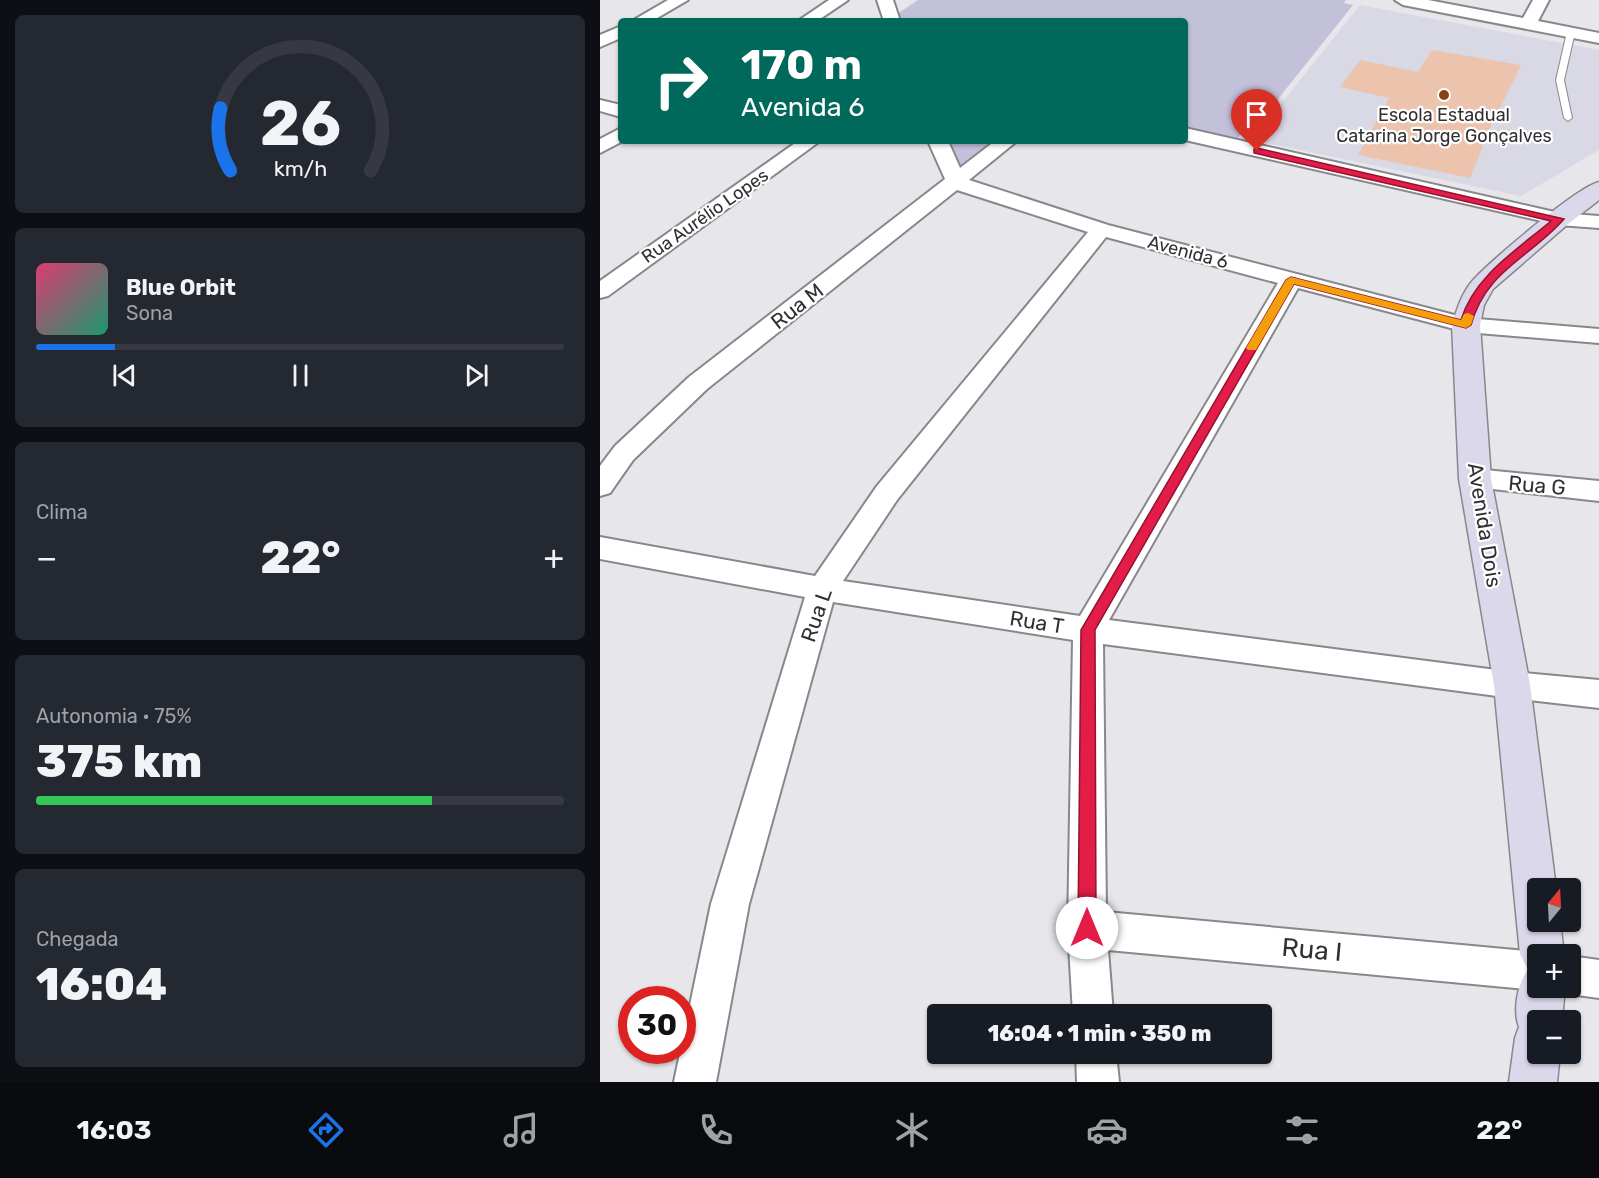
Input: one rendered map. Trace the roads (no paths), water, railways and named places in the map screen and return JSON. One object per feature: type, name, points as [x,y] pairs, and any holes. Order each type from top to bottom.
[{"type":"street","points":[[646,18],[680,0]]},
{"type":"street","points":[[811,18],[840,0]]},
{"type":"street","points":[[885,0],[891,18]]},
{"type":"street","points":[[1403,0],[1599,38]]},
{"type":"street","points":[[1528,24],[1541,0]]},
{"type":"street","points":[[600,42],[618,33]]},
{"type":"street","points":[[600,105],[618,110]]},
{"type":"street","points":[[1188,135],[1559,219],[1599,222]]},
{"type":"street","points":[[600,147],[618,137]]},
{"type":"street","name":"Rua Aurélio Lopes","points":[[600,291],[806,144]]},
{"type":"street","points":[[939,144],[957,183]]},
{"type":"street","name":"Rua M","points":[[600,486],[624,453],[698,382],[957,183],[1003,144]]},
{"type":"street","name":"Avenida 6","points":[[957,183],[1101,229],[1466,325],[1599,336]]},
{"type":"street","name":"Avenida Dois","points":[[1533,878],[1512,685],[1475,479],[1466,325],[1471,305],[1483,285],[1559,219],[1599,189]]},
{"type":"street","name":"Rua L","points":[[695,1082],[730,904],[822,589],[887,493],[1101,229]]},
{"type":"street","points":[[1093,1004],[1087,928],[1088,630],[1291,280]]},
{"type":"street","name":"Rua G","points":[[1475,479],[1599,491]]},
{"type":"street","name":"Rua T","points":[[600,548],[822,589],[1088,630],[1512,685],[1599,694]]},
{"type":"street","name":"Rua I","points":[[1087,928],[1527,970]]},
{"type":"street","points":[[1581,977],[1599,979]]},
{"type":"street","points":[[1097,1064],[1098,1082]]},
{"type":"street","points":[[1533,1082],[1535,1064]]},
{"type":"lane","points":[[1568,118],[1560,80],[1571,32]]},
{"type":"place","name":"Escola Estadual Catarina Jorge Gonçalves","points":[[1444,95]]}]
